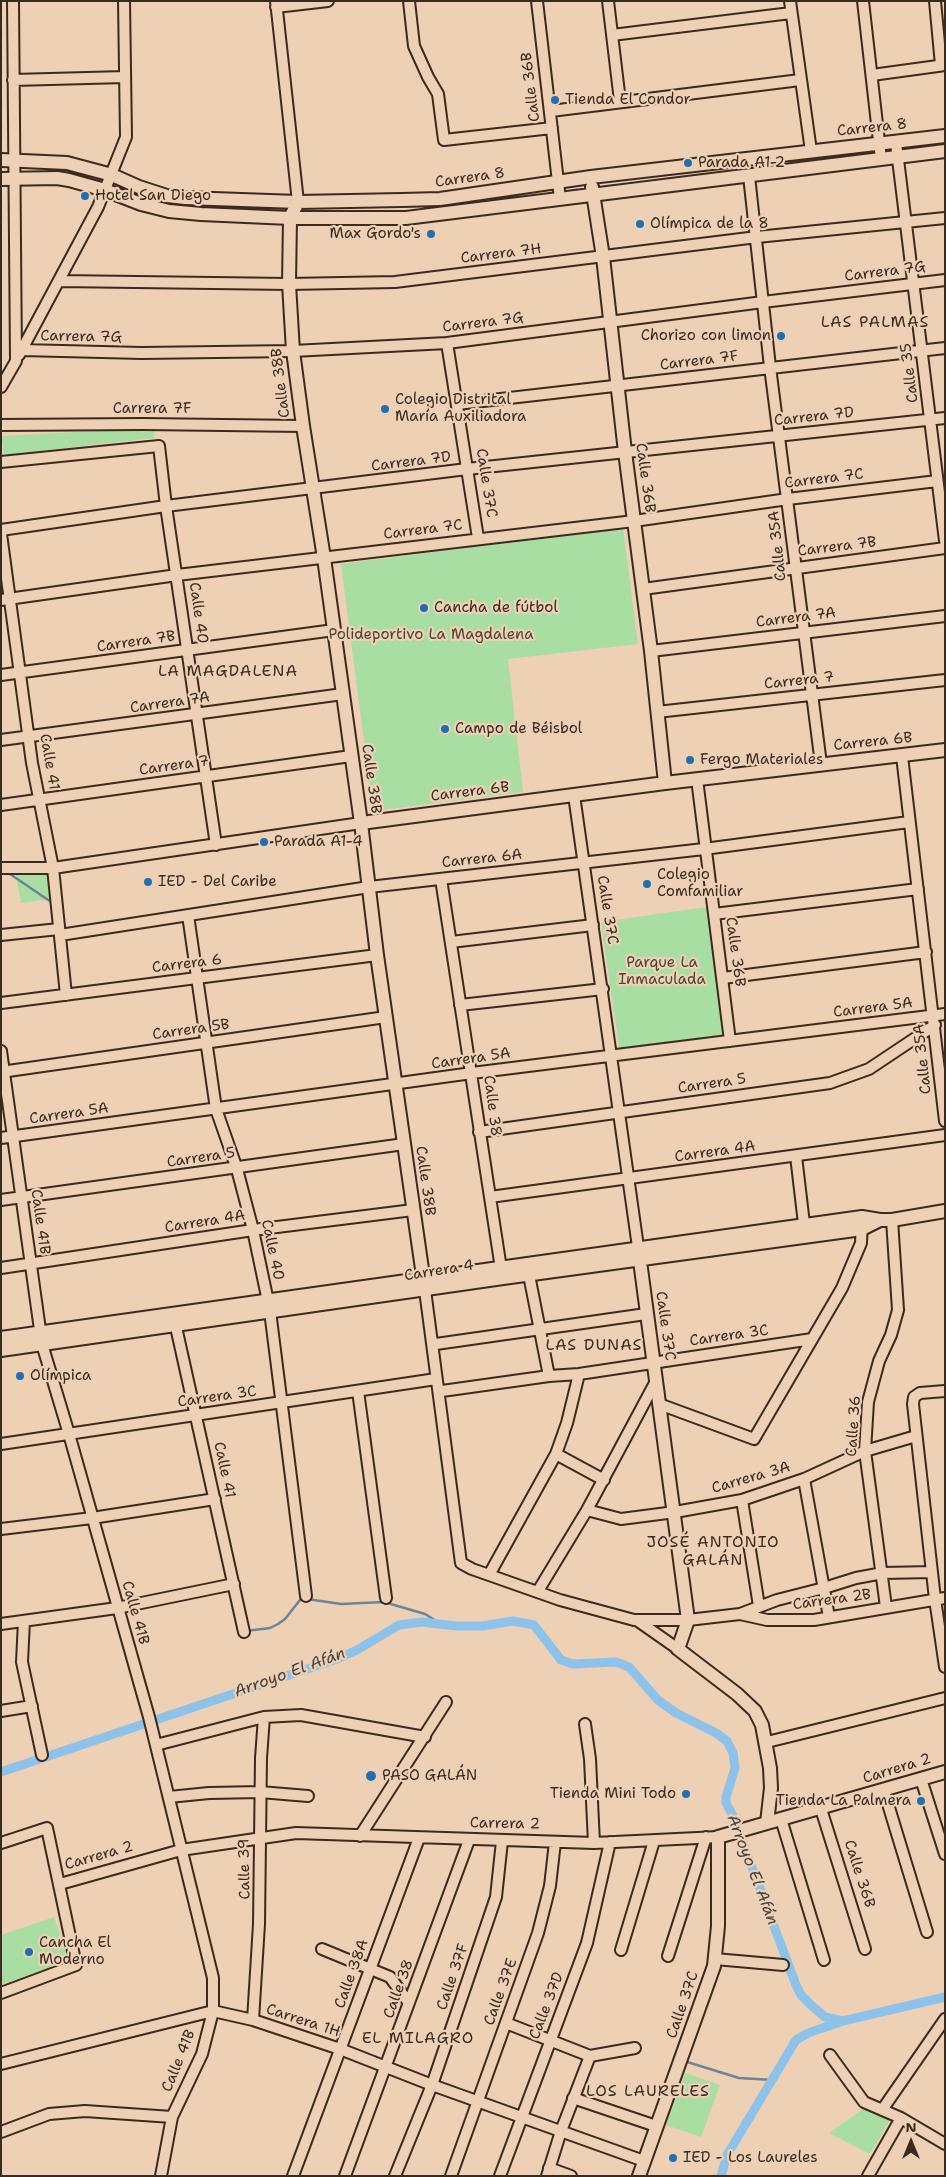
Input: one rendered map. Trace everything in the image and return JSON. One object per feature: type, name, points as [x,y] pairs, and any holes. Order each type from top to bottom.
[{"type":"street","points":[[13,1],[13,80],[8,160],[15,179],[16,361]]},
{"type":"street","points":[[1,387],[59,281],[105,190],[126,137],[124,1]]},
{"type":"street","points":[[298,202],[276,4],[328,1]]},
{"type":"street","points":[[409,1],[414,46],[438,94],[444,140],[552,128]]},
{"type":"street","name":"Calle 36B","points":[[537,1],[560,199]]},
{"type":"street","points":[[608,1],[620,102]]},
{"type":"street","points":[[790,1],[811,151]]},
{"type":"street","points":[[863,1],[881,159]]},
{"type":"street","points":[[872,75],[943,65],[935,1]]},
{"type":"street","points":[[612,35],[791,14]]},
{"type":"street","points":[[13,80],[125,77]]},
{"type":"street","points":[[551,111],[800,80]]},
{"type":"street","name":"Carrera 8","points":[[8,160],[67,163],[112,175],[139,187],[167,196],[298,202],[440,199],[590,177],[945,136]]},
{"type":"street","name":"Calle 35","points":[[896,143],[945,541]]},
{"type":"street","name":"Carrera 8","points":[[1,179],[57,178],[105,190],[142,204],[169,211],[290,218],[406,218],[945,151]]},
{"type":"street","name":"Calle 35A","points":[[749,176],[770,367],[820,764]]},
{"type":"street","name":"Calle 36B","points":[[590,177],[603,257],[625,452],[644,589],[665,782]]},
{"type":"street","name":"Calle 38B","points":[[298,202],[290,218],[289,284],[293,351],[361,823],[377,955],[461,1563]]},
{"type":"street","name":"Carrera 7H","points":[[59,281],[289,284],[395,282],[757,237],[945,218]]},
{"type":"street","name":"Carrera 7G","points":[[22,350],[142,353],[293,351],[447,343],[945,280]]},
{"type":"street","name":"Calle 37C","points":[[447,343],[478,538]]},
{"type":"street","name":"Carrera 7F","points":[[457,404],[945,348]]},
{"type":"street","name":"Carrera 7D","points":[[1,530],[166,506],[313,490],[467,469],[945,418]]},
{"type":"street","name":"Carrera 7F","points":[[1,425],[214,424],[303,426]]},
{"type":"street","name":"Calle 40","points":[[1,462],[159,446],[166,506],[216,845]]},
{"type":"street","name":"Carrera 7C","points":[[6,599],[177,575],[634,521],[788,498],[937,481]]},
{"type":"street","name":"Calle 41","points":[[1,534],[6,599],[20,672],[28,737],[53,868],[66,994]]},
{"type":"street","name":"Carrera 7B","points":[[644,589],[945,548]]},
{"type":"street","name":"Carrera 7A","points":[[651,651],[945,616]]},
{"type":"street","name":"Carrera 7B","points":[[1,675],[334,630]]},
{"type":"street","name":"Carrera 7","points":[[657,712],[945,680]]},
{"type":"street","name":"Carrera 7A","points":[[1,740],[343,694]]},
{"type":"street","name":"Carrera 6B","points":[[1,868],[53,868],[361,823],[665,782],[945,750]]},
{"type":"street","name":"Carrera 7","points":[[1,805],[351,756]]},
{"type":"street","name":"Calle 35A","points":[[902,756],[945,1121]]},
{"type":"street","name":"Calle 36B","points":[[697,779],[704,848],[730,1041]]},
{"type":"street","name":"Calle 37C","points":[[574,795],[675,1512],[688,1620],[678,1648]]},
{"type":"street","name":"Carrera 6A","points":[[1,935],[60,932],[188,915],[369,887],[583,863],[909,822]]},
{"type":"street","name":"Calle 38","points":[[441,879],[502,1272]]},
{"type":"street","points":[[714,914],[918,889]]},
{"type":"street","name":"Calle 40","points":[[188,915],[216,1109],[237,1169],[253,1230],[268,1306],[306,1596]]},
{"type":"street","points":[[451,942],[593,925]]},
{"type":"street","points":[[723,978],[926,952]]},
{"type":"street","name":"Carrera 6","points":[[1,1002],[377,955]]},
{"type":"street","points":[[460,1005],[602,989]]},
{"type":"street","name":"Carrera 5A","points":[[1,1138],[472,1073],[730,1041],[934,1020],[945,1014]]},
{"type":"street","name":"Carrera 5B","points":[[3,1071],[386,1017]]},
{"type":"street","name":"Carrera 5","points":[[479,1132],[830,1083],[869,1069],[934,1020]]},
{"type":"street","name":"Calle 41B","points":[[1,1052],[41,1339],[156,1745],[213,1978],[213,2011],[202,2054],[172,2117],[161,2176]]},
{"type":"street","name":"Carrera 4A","points":[[490,1197],[945,1135]]},
{"type":"street","name":"Carrera 5","points":[[1,1200],[237,1169],[404,1144]]},
{"type":"street","points":[[796,1156],[805,1231]]},
{"type":"street","name":"Carrera 4A","points":[[1,1268],[253,1230],[413,1210]]},
{"type":"street","name":"Carrera 4","points":[[1,1350],[41,1339],[424,1285],[502,1272],[639,1255],[945,1211]]},
{"type":"street","name":"Calle 36","points":[[886,1220],[898,1310],[891,1335],[879,1361],[868,1402],[865,1451],[883,1573],[886,1607]]},
{"type":"street","points":[[660,1404],[754,1439],[842,1288],[861,1242],[862,1223]]},
{"type":"street","name":"Carrera 4","points":[[502,1272],[529,1274],[639,1255]]},
{"type":"street","points":[[529,1274],[548,1376]]},
{"type":"street","points":[[436,1344],[646,1314]]},
{"type":"street","name":"Calle 41","points":[[174,1320],[197,1415],[244,1632]]},
{"type":"street","name":"Carrera 4","points":[[1,1338],[41,1339]]},
{"type":"street","name":"Carrera 3C","points":[[442,1392],[548,1376],[579,1374],[812,1339]]},
{"type":"street","points":[[489,1575],[556,1454],[567,1423],[579,1374]]},
{"type":"street","name":"Carrera 3C","points":[[1,1444],[436,1379]]},
{"type":"street","points":[[538,1591],[588,1510],[656,1380]]},
{"type":"street","points":[[358,1391],[386,1598]]},
{"type":"street","points":[[945,1391],[920,1393],[914,1397],[913,1404],[932,1572],[940,1598],[945,1667]]},
{"type":"street","name":"Carrera 3A","points":[[588,1510],[621,1519],[742,1500],[804,1479],[865,1451],[916,1436]]},
{"type":"street","points":[[556,1454],[604,1480]]},
{"type":"street","points":[[804,1479],[829,1616]]},
{"type":"street","points":[[1,1529],[92,1518],[215,1499]]},
{"type":"street","points":[[742,1500],[759,1606]]},
{"type":"street","name":"Carrera 2B","points":[[461,1563],[560,1600],[634,1620],[657,1632],[678,1648]]},
{"type":"street","points":[[740,1614],[759,1606],[856,1578],[883,1573],[932,1572]]},
{"type":"street","points":[[1,1624],[118,1608],[234,1584]]},
{"type":"street","name":"Carrera 2B","points":[[634,1620],[688,1620],[740,1614],[767,1620],[814,1620],[940,1598]]},
{"type":"street","points":[[24,1621],[22,1662],[42,1755]]},
{"type":"street","points":[[678,1648],[737,1694],[755,1711],[767,1742],[771,1788],[767,1823]]},
{"type":"street","points":[[767,1742],[945,1698]]},
{"type":"street","points":[[360,1836],[446,1702]]},
{"type":"street","points":[[1,1711],[32,1706]]},
{"type":"street","points":[[156,1745],[264,1717],[300,1716],[425,1737]]},
{"type":"street","name":"Calle 39","points":[[252,2020],[260,1914],[259,1838],[264,1717]]},
{"type":"street","points":[[585,1724],[590,1758],[594,1843]]},
{"type":"street","name":"Carrera 2","points":[[60,1884],[182,1850],[296,1834],[594,1843],[712,1837],[820,1809],[945,1772]]},
{"type":"street","points":[[922,1779],[945,1854]]},
{"type":"street","points":[[884,1791],[927,1932]]},
{"type":"street","points":[[169,1798],[209,1793],[260,1792],[308,1796]]},
{"type":"street","name":"Calle 36B","points":[[820,1809],[865,1949]]},
{"type":"street","points":[[782,1819],[824,1960]]},
{"type":"street","points":[[1,1843],[47,1828],[76,1965],[1,1993]]},
{"type":"street","points":[[668,1956],[712,1837]]},
{"type":"street","name":"Calle 37C","points":[[639,2176],[692,2030],[715,1959],[718,1926],[712,1837]]},
{"type":"street","name":"Calle 38A","points":[[293,2176],[419,1838]]},
{"type":"street","name":"Calle 38","points":[[345,2176],[469,1840]]},
{"type":"street","name":"Calle 37F","points":[[395,2176],[432,2085],[496,1897],[502,1840]]},
{"type":"street","points":[[621,1950],[654,1841]]},
{"type":"street","name":"Calle 37E","points":[[451,2176],[538,1933],[550,1886],[555,1842]]},
{"type":"street","name":"Calle 37D","points":[[500,2176],[587,1943],[610,1842]]},
{"type":"street","points":[[322,1949],[371,1967],[390,1977],[409,2003]]},
{"type":"street","points":[[715,1959],[783,1965]]},
{"type":"street","name":"Carrera 1H","points":[[1,2064],[213,2011],[252,2020],[340,2049],[432,2085],[644,2161]]},
{"type":"street","points":[[882,2110],[945,2019]]},
{"type":"street","points":[[506,2022],[590,2056],[635,2048]]},
{"type":"street","points":[[830,2055],[864,2102],[901,2118],[945,2144]]},
{"type":"street","points":[[571,2176],[548,2172],[561,2131],[590,2056]]},
{"type":"street","points":[[573,2098],[656,2126]]},
{"type":"street","points":[[1,2132],[49,2114],[85,2111],[172,2117]]},
{"type":"street","points":[[868,2176],[901,2118]]},
{"type":"green space","points":[[154,428],[154,438],[4,455],[1,436]]},
{"type":"green space","name":"Polideportivo La Magdalena","points":[[623,528],[638,644],[508,659],[523,792],[373,811],[341,564]]},
{"type":"green space","points":[[46,870],[50,899],[21,903],[16,875]]},
{"type":"green space","name":"Parque La Inmaculada","points":[[707,907],[726,1037],[620,1052],[601,922]]},
{"type":"green space","name":"Cancha El Moderno","points":[[54,1917],[69,1961],[1,1985],[1,1935]]},
{"type":"green space","points":[[685,2073],[720,2085],[701,2137],[666,2125]]},
{"type":"green space","points":[[866,2107],[891,2118],[870,2154],[829,2133]]},
{"type":"waterway","points":[[7,872],[54,904]]},
{"type":"waterway","points":[[246,1631],[270,1628],[278,1624],[285,1619],[300,1600],[307,1599],[341,1604],[384,1602],[425,1614],[441,1624]]},
{"type":"waterway","name":"Arroyo El Afán","points":[[1,1772],[337,1659],[357,1650],[399,1625],[422,1622],[456,1626],[483,1626],[513,1621],[534,1625],[561,1660],[573,1664],[616,1662],[629,1667],[658,1700],[676,1713],[716,1733],[727,1741],[733,1753],[735,1768],[726,1803],[732,1814],[796,1985],[801,1995],[825,2017],[843,2021]]},
{"type":"waterway","points":[[721,2176],[727,2155],[796,2040],[808,2033],[843,2021],[945,1997]]},
{"type":"waterway","points":[[684,2061],[739,2078],[773,2080]]},
{"type":"place","name":"Tienda El Condor","points":[[555,100]]},
{"type":"place","name":"Parada A1-2","points":[[688,163]]},
{"type":"place","name":"Hotel San Diego","points":[[85,196]]},
{"type":"place","name":"Olímpica de la 8","points":[[640,224]]},
{"type":"place","name":"Max Gordo's","points":[[431,234]]},
{"type":"place","name":"Chorizo con limon","points":[[781,336]]},
{"type":"place","name":"Colegio Distrital María Auxiliadora","points":[[385,409]]},
{"type":"place","name":"Cancha de fútbol","points":[[424,608]]},
{"type":"place","name":"Campo de Béisbol","points":[[445,729]]},
{"type":"place","name":"Fergo Materiales","points":[[690,760]]},
{"type":"place","name":"Parada A1-4","points":[[264,842]]},
{"type":"place","name":"IED - Del Caribe","points":[[148,882]]},
{"type":"place","name":"Colegio Comfamiliar","points":[[647,884]]},
{"type":"place","name":"Olímpica","points":[[20,1376]]},
{"type":"place","name":"PASO GALÁN","points":[[371,1776]]},
{"type":"place","name":"Tienda Mini Todo","points":[[686,1794]]},
{"type":"place","name":"Tienda La Palmera","points":[[921,1801]]},
{"type":"place","name":"Cancha El Moderno","points":[[29,1952]]},
{"type":"place","name":"IED - Los Laureles","points":[[673,2158]]},
{"type":"district","name":"LAS PALMAS","points":[[875,323]]},
{"type":"district","name":"LA MAGDALENA","points":[[228,672]]},
{"type":"district","name":"LAS DUNAS","points":[[594,1346]]},
{"type":"district","name":"JOSÉ ANTONIO GALÁN","points":[[713,1552]]},
{"type":"district","name":"EL MILAGRO","points":[[418,2039]]},
{"type":"district","name":"LOS LAURELES","points":[[648,2092]]}]
